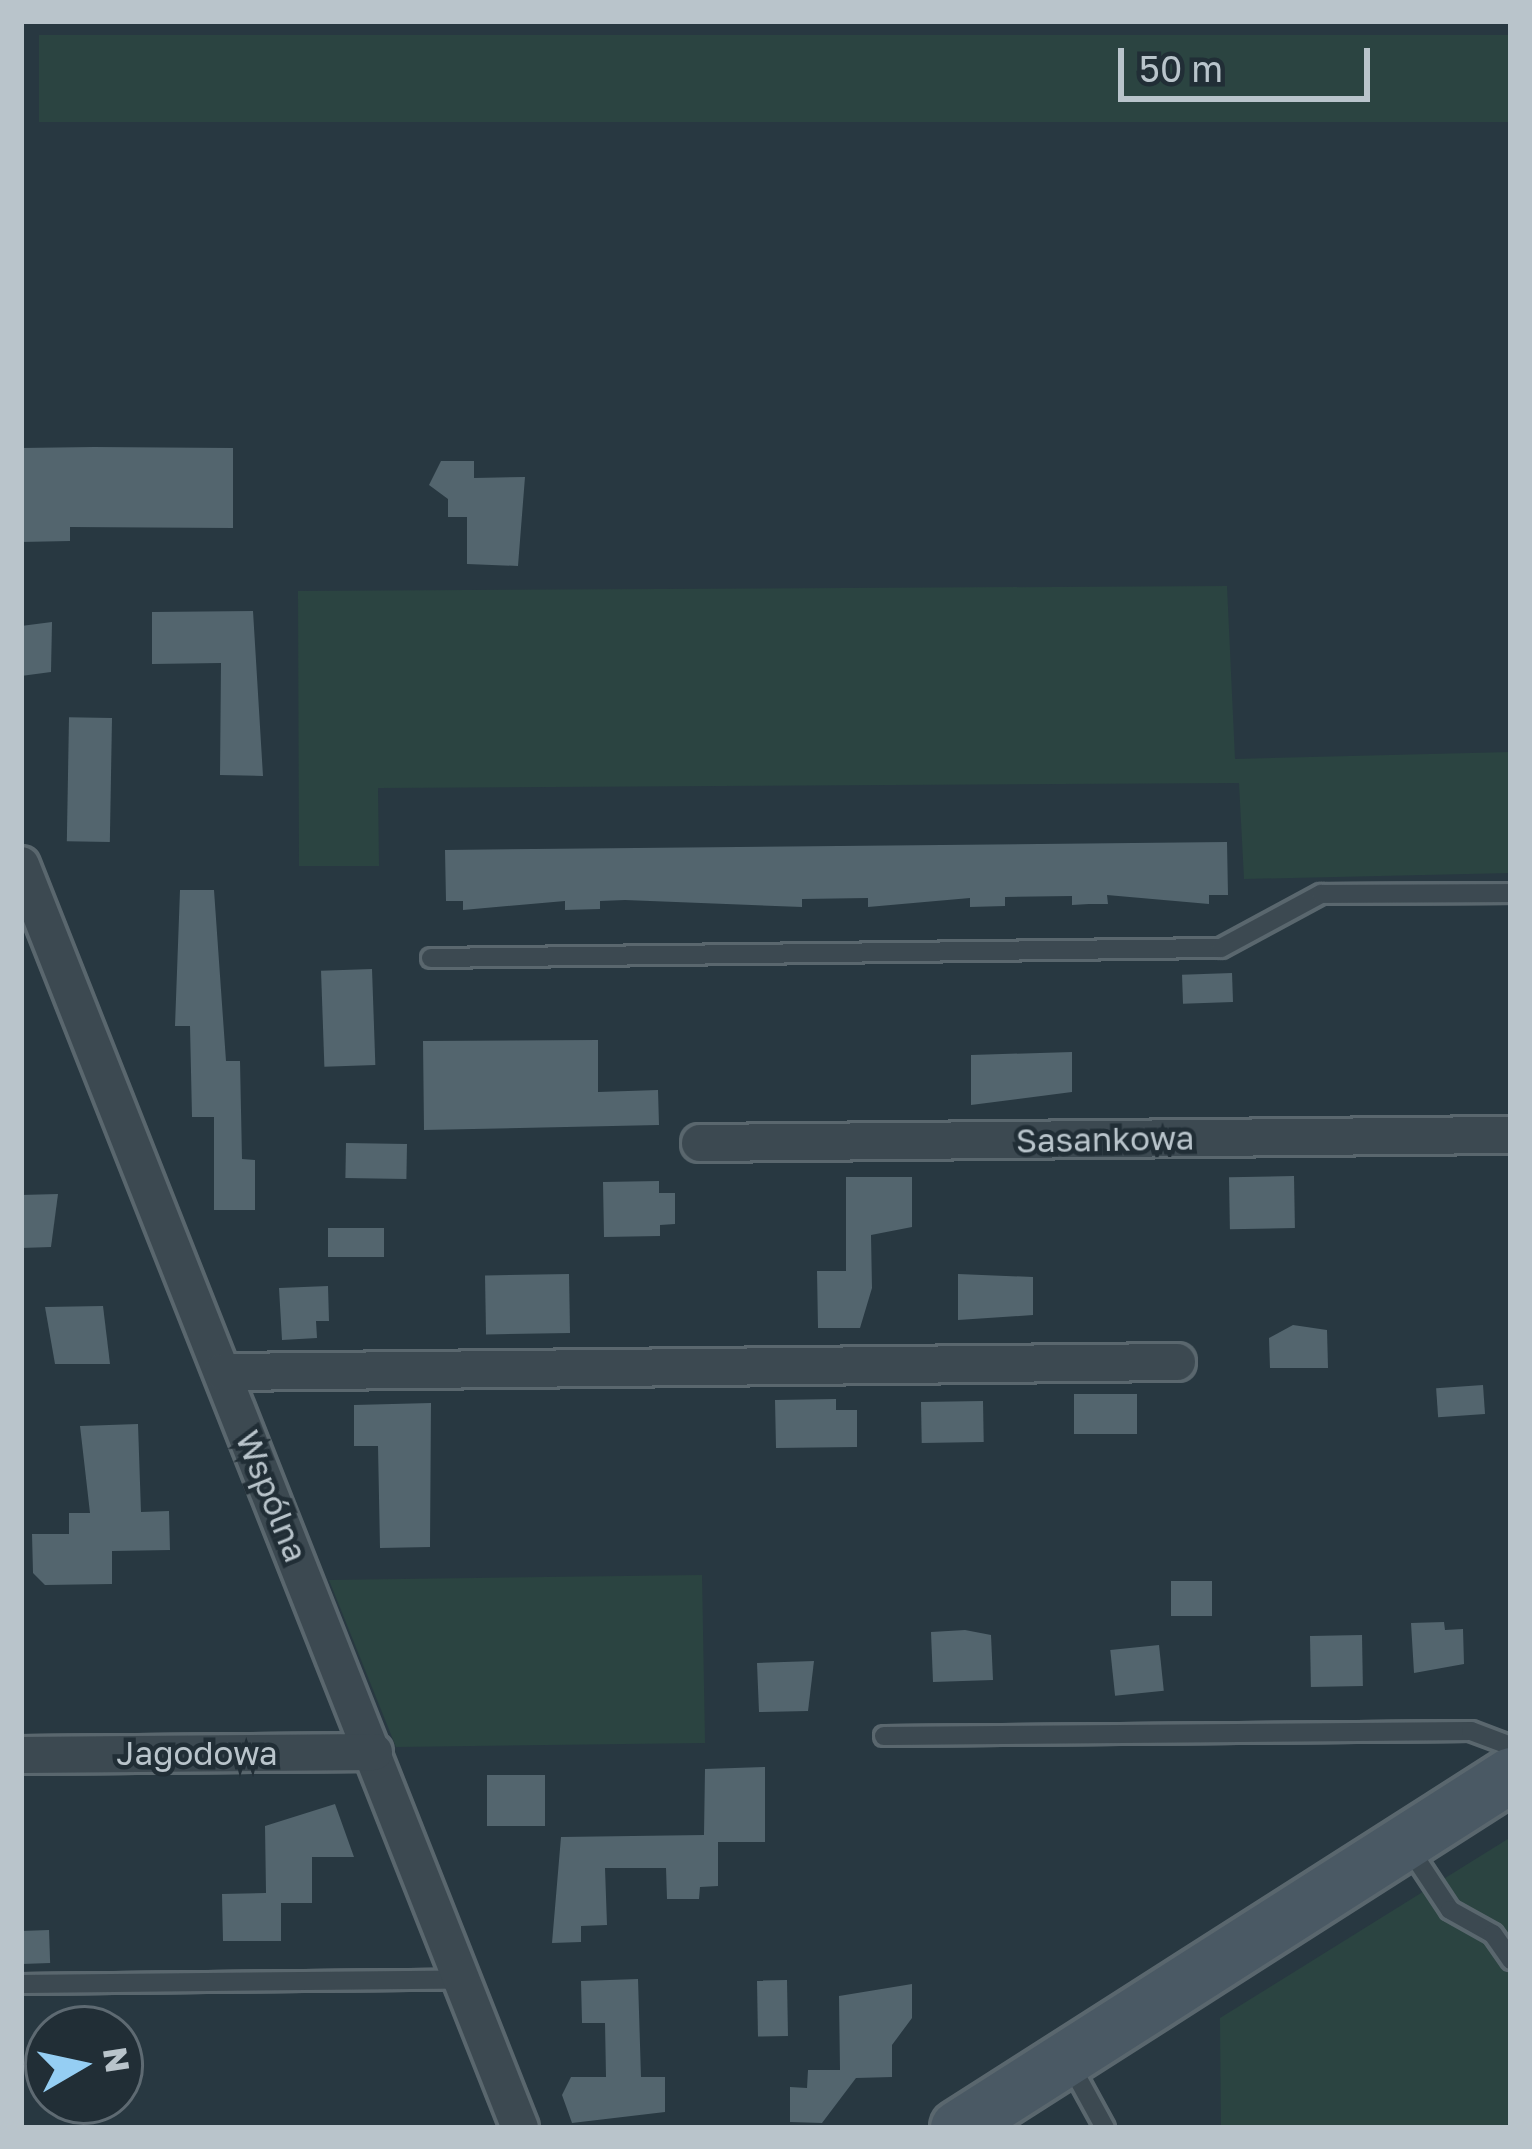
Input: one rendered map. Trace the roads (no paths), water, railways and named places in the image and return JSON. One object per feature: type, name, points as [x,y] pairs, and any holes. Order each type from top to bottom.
[{"type":"street","name":"Wspólna","points":[[21,865],[520,2128]]},
{"type":"street","name":"Sasankowa","points":[[700,1143],[1511,1135]]},
{"type":"street","points":[[223,1372],[1177,1362]]},
{"type":"street","name":"Jagodowa","points":[[21,1755],[374,1752]]},
{"type":"street","points":[[958,2128],[1511,1775]]},
{"type":"lane","points":[[431,958],[1221,948],[1321,894],[1511,893]]},
{"type":"lane","points":[[884,1736],[1471,1731],[1511,1746]]},
{"type":"lane","points":[[1406,1844],[1450,1910],[1493,1934],[1511,1960]]},
{"type":"lane","points":[[21,1984],[462,1979]]},
{"type":"lane","points":[[1067,2058],[1105,2128]]}]
